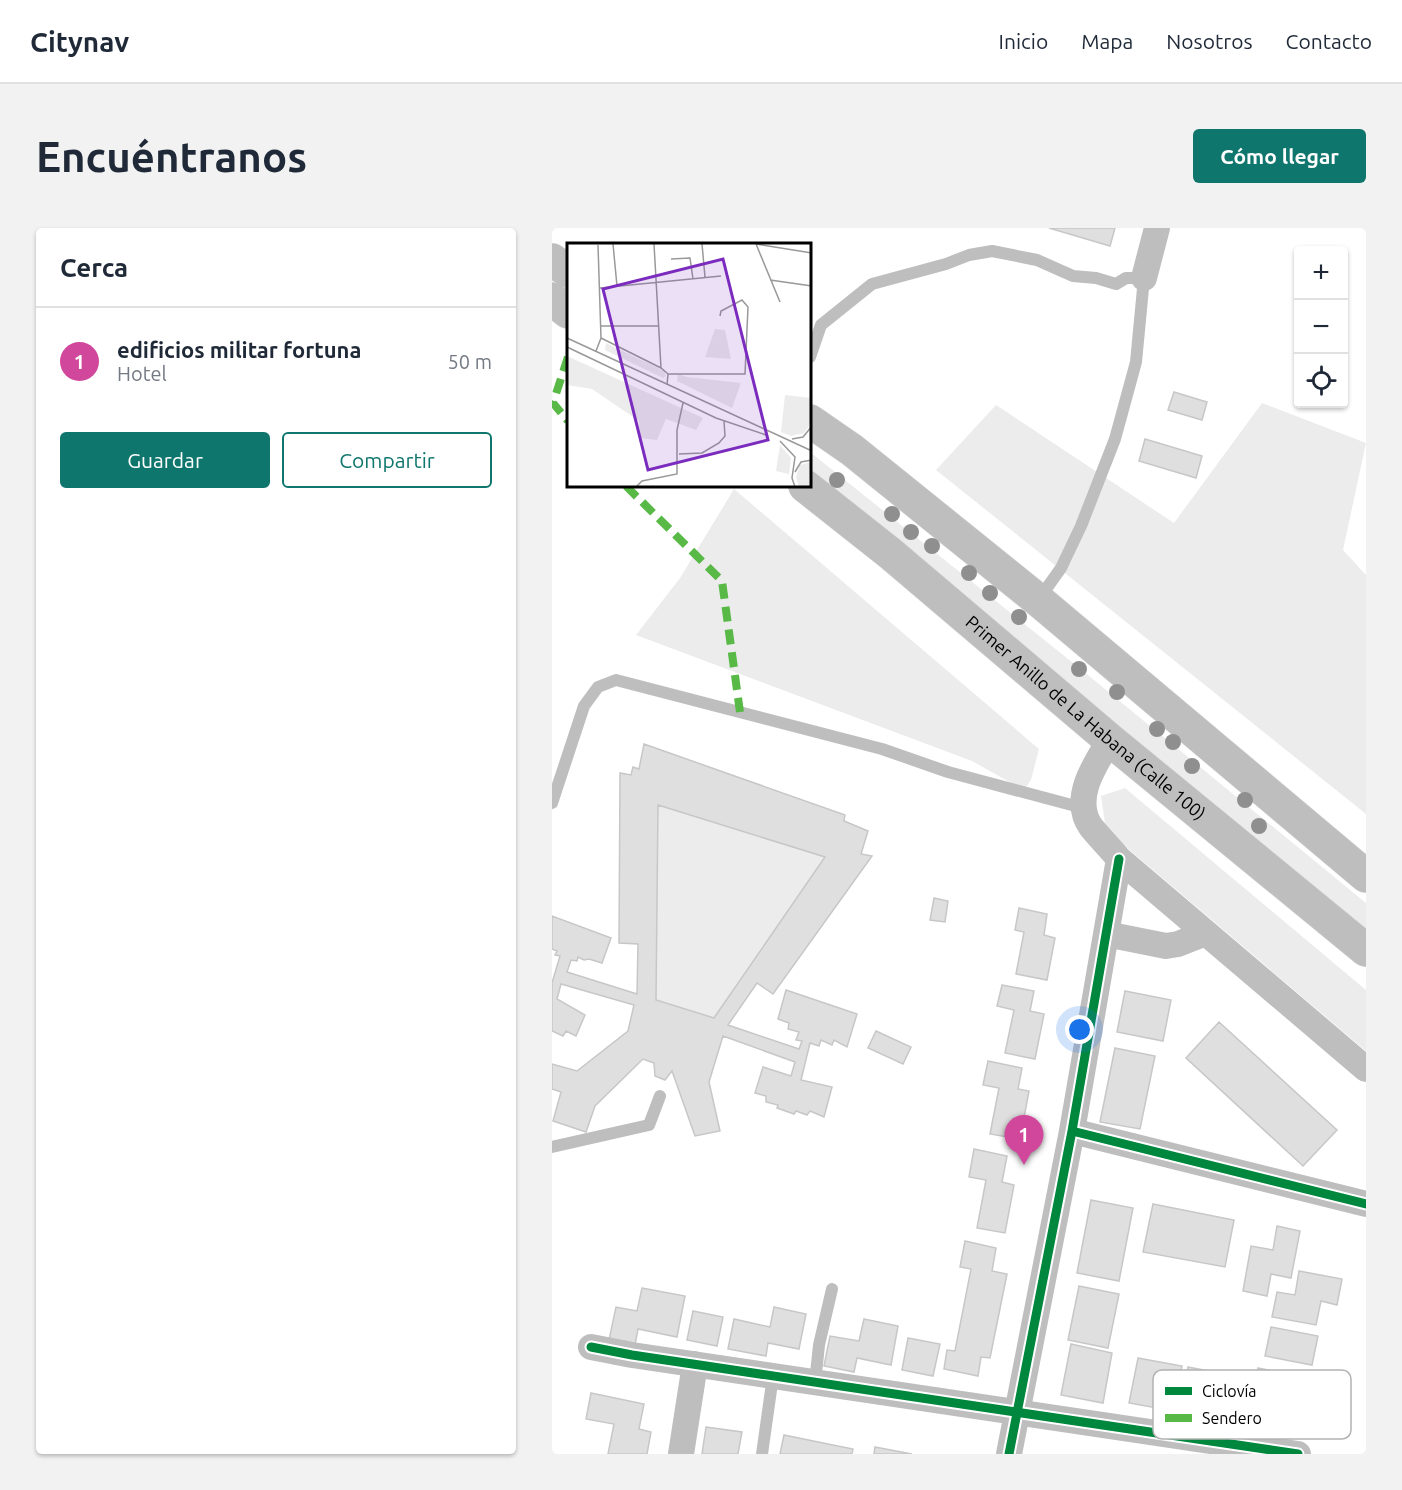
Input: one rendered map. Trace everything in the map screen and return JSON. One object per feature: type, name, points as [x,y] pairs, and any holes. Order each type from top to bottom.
[{"type":"highway","points":[[552,260],[567,270]]},
{"type":"highway","points":[[552,299],[567,311]]},
{"type":"highway","points":[[812,422],[852,450],[1038,600],[1366,876]]},
{"type":"highway","name":"Primer Anillo de La Habana (Calle 100)","points":[[808,488],[891,554],[1110,740],[1366,950]]},
{"type":"street","points":[[1144,278],[1157,228]]},
{"type":"street","points":[[1110,740],[1092,769],[1085,791],[1083,808],[1090,825],[1119,859],[1366,1069]]},
{"type":"street","points":[[1010,1454],[1072,1131],[1119,859]]},
{"type":"street","points":[[1106,934],[1151,945],[1166,946],[1178,944],[1206,933]]},
{"type":"street","points":[[1072,1131],[1366,1204]]},
{"type":"street","points":[[591,1347],[1153,1434]]},
{"type":"street","points":[[681,1454],[695,1364]]},
{"type":"street","points":[[1187,1439],[1298,1454]]},
{"type":"lane","points":[[812,351],[821,326],[872,284],[946,264],[969,255],[992,251],[1037,260],[1073,276],[1096,278],[1116,284],[1126,278],[1144,278],[1136,362],[1115,439],[1081,526],[1061,568],[1038,600]]},
{"type":"lane","points":[[552,803],[584,706],[598,687],[616,680],[882,749],[948,772],[1083,808]]},
{"type":"lane","points":[[552,1147],[649,1125],[660,1096]]},
{"type":"lane","points":[[814,1383],[819,1345],[832,1289]]},
{"type":"lane","points":[[762,1454],[773,1376]]},
{"type":"shaded area","points":[[1262,403],[1366,443],[1343,550],[1366,575],[1366,814],[936,470],[996,405],[1174,523]]},
{"type":"shaded area","points":[[812,454],[1083,671],[1366,903],[1366,930],[812,476]]},
{"type":"shaded area","points":[[734,489],[1039,749],[1031,780],[1024,790],[972,761],[636,635],[680,578]]},
{"type":"shaded area","points":[[1125,788],[1366,990],[1366,1051],[1106,830],[1101,796]]},
{"type":"shaded area","points":[[658,805],[825,857],[714,1018],[656,1000]]},
{"type":"building","points":[[1049,228],[1115,228],[1110,246]]},
{"type":"building","points":[[1174,392],[1207,402],[1202,420],[1168,410]]},
{"type":"building","points":[[1145,439],[1202,456],[1196,478],[1139,461]]},
{"type":"building","points":[[644,744],[845,815],[844,821],[868,831],[861,854],[872,856],[773,994],[757,983],[728,1025],[799,1049],[802,1041],[796,1040],[799,1032],[788,1029],[789,1023],[778,1019],[786,990],[857,1014],[847,1047],[834,1040],[832,1045],[821,1040],[819,1046],[810,1043],[801,1080],[832,1087],[824,1117],[810,1111],[807,1115],[796,1111],[794,1114],[777,1108],[778,1105],[766,1102],[766,1096],[755,1093],[763,1067],[791,1076],[795,1062],[723,1036],[709,1082],[720,1131],[695,1136],[672,1071],[665,1080],[655,1076],[654,1063],[643,1059],[595,1106],[586,1132],[553,1121],[561,1092],[552,1089],[552,1064],[577,1071],[628,1031],[634,1005],[561,984],[557,999],[585,1015],[576,1036],[566,1031],[563,1036],[552,1031],[552,983],[560,956],[555,955],[557,951],[552,949],[552,916],[611,938],[602,963],[578,957],[577,961],[571,960],[567,972],[637,994],[638,944],[619,943],[620,773],[631,775],[633,767],[639,769]],"holes":[[[658,805],[825,857],[714,1018],[656,1000]]]},
{"type":"building","points":[[934,898],[948,901],[945,922],[930,920]]},
{"type":"building","points":[[1019,908],[1047,914],[1044,935],[1055,938],[1047,980],[1016,974],[1024,932],[1015,930]]},
{"type":"building","points":[[1002,985],[1034,991],[1030,1011],[1044,1014],[1035,1059],[1005,1053],[1014,1010],[997,1006]]},
{"type":"building","points":[[1125,991],[1171,1000],[1163,1041],[1117,1032]]},
{"type":"building","points":[[1219,1022],[1337,1130],[1303,1166],[1186,1058]]},
{"type":"building","points":[[876,1031],[911,1047],[903,1064],[868,1048]]},
{"type":"building","points":[[1115,1048],[1155,1056],[1140,1129],[1100,1122]]},
{"type":"building","points":[[988,1061],[1022,1068],[1018,1089],[1029,1091],[1020,1139],[990,1134],[999,1088],[983,1085]]},
{"type":"building","points":[[974,1149],[1007,1156],[1002,1182],[1014,1185],[1005,1233],[977,1228],[986,1180],[969,1177]]},
{"type":"building","points":[[1091,1200],[1133,1208],[1119,1281],[1077,1273]]},
{"type":"building","points":[[1153,1204],[1234,1220],[1225,1267],[1143,1252]]},
{"type":"building","points":[[1277,1226],[1300,1231],[1291,1278],[1271,1274],[1267,1296],[1243,1291],[1251,1246],[1273,1250]]},
{"type":"building","points":[[965,1241],[996,1248],[992,1271],[1007,1274],[990,1358],[981,1357],[978,1376],[944,1369],[947,1350],[955,1351],[971,1269],[960,1267]]},
{"type":"building","points":[[1299,1271],[1342,1279],[1337,1305],[1321,1301],[1316,1325],[1272,1317],[1277,1292],[1295,1295]]},
{"type":"building","points":[[1079,1286],[1119,1294],[1108,1348],[1068,1340]]},
{"type":"building","points":[[642,1288],[685,1296],[677,1337],[638,1329],[635,1345],[609,1340],[616,1307],[637,1311]]},
{"type":"building","points":[[774,1307],[806,1314],[799,1349],[768,1343],[766,1356],[728,1349],[734,1319],[770,1327]]},
{"type":"building","points":[[693,1311],[723,1317],[717,1346],[687,1340]]},
{"type":"building","points":[[864,1319],[898,1326],[891,1365],[857,1358],[854,1372],[824,1366],[830,1336],[859,1341]]},
{"type":"building","points":[[1271,1327],[1318,1336],[1312,1365],[1265,1356]]},
{"type":"building","points":[[908,1338],[940,1344],[933,1376],[902,1370]]},
{"type":"building","points":[[1071,1344],[1112,1353],[1103,1403],[1061,1395]]},
{"type":"building","points":[[1138,1358],[1182,1366],[1181,1370],[1153,1370],[1153,1407],[1129,1403]]},
{"type":"building","points":[[1188,1367],[1204,1370],[1187,1370]]},
{"type":"building","points":[[591,1393],[644,1404],[639,1429],[651,1432],[647,1454],[608,1454],[614,1424],[586,1419]]},
{"type":"building","points":[[706,1427],[742,1432],[738,1454],[702,1454]]},
{"type":"building","points":[[784,1435],[853,1449],[852,1454],[780,1454]]},
{"type":"building","points":[[875,1447],[912,1454],[874,1454]]},
{"type":"marked path","points":[[567,360],[553,403],[567,420]]},
{"type":"marked path","points":[[628,488],[722,581],[740,712]]},
{"type":"cycle path","points":[[1009,1454],[1072,1131],[1119,859]]},
{"type":"cycle path","points":[[1072,1131],[1366,1204]]},
{"type":"cycle path","points":[[591,1347],[1153,1432]]},
{"type":"cycle path","points":[[1197,1439],[1298,1454]]},
{"type":"place","name":"edificios militar fortuna","points":[[1024,1165]]}]
